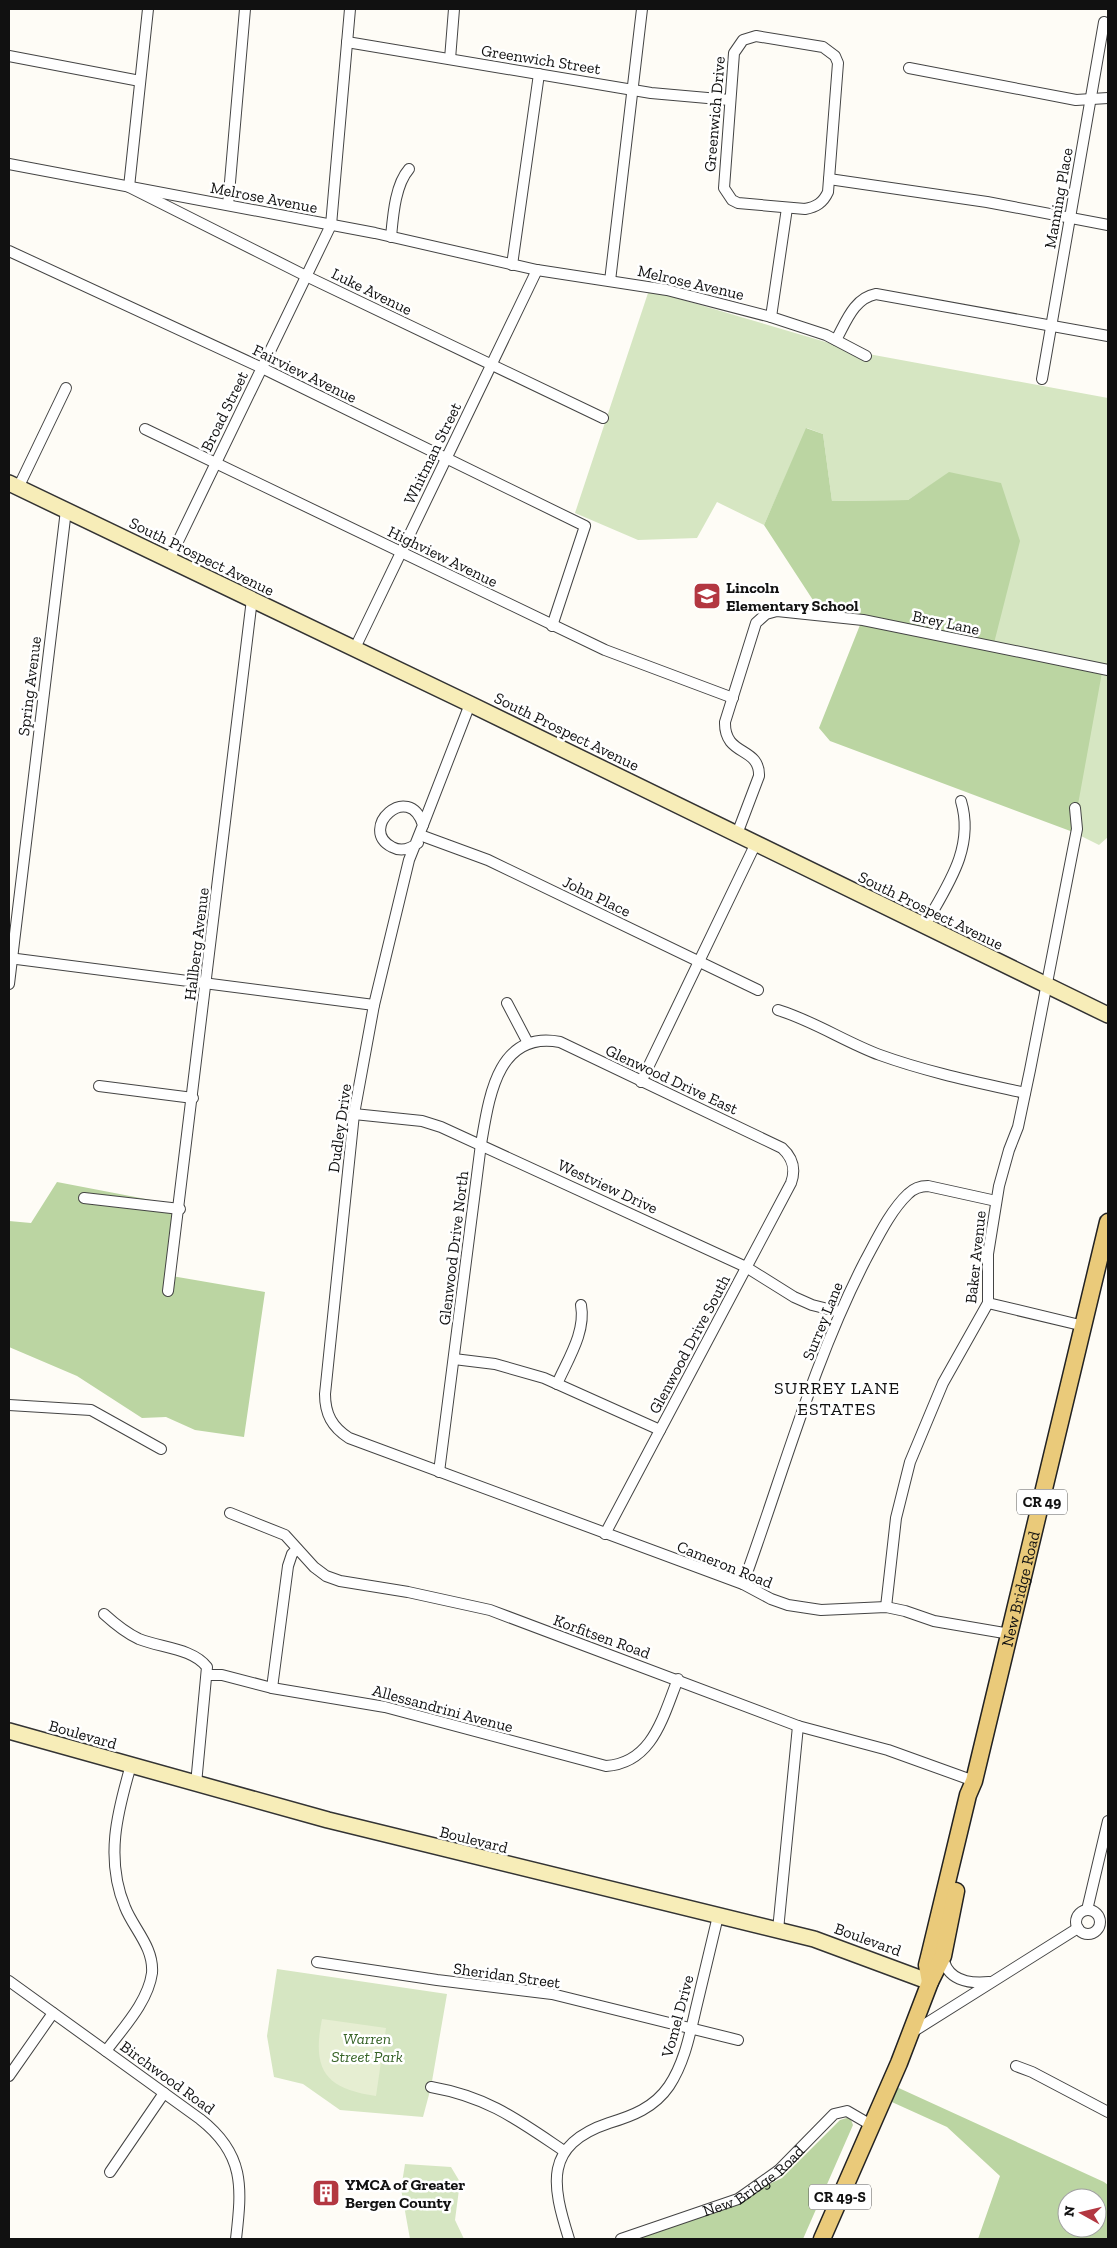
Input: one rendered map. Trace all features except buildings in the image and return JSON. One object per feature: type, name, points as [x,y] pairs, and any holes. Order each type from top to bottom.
[{"type":"main road","name":"New Bridge Road","points":[[930,1982],[927,1965],[968,1795],[974,1781],[1107,1232]]},
{"type":"main road","name":"New Bridge Road","points":[[910,2033],[930,1982],[943,1956],[974,1797],[974,1781]]},
{"type":"main road","name":"CR 49","points":[[871,2125],[910,2033]]},
{"type":"main road","name":"CR 49-S","points":[[822,2239],[871,2125]]},
{"type":"street","points":[[130,187],[148,9]]},
{"type":"street","points":[[228,205],[245,9]]},
{"type":"street","points":[[331,225],[350,9]]},
{"type":"street","points":[[450,59],[454,9]]},
{"type":"street","points":[[610,281],[642,9]]},
{"type":"street","name":"Manning Place","points":[[1042,379],[1104,22]]},
{"type":"street","name":"Greenwich Drive","points":[[749,37],[766,37],[823,46],[835,56],[839,67],[828,192],[820,204],[805,210],[738,203],[727,194],[723,181],[730,100],[734,53],[737,46],[749,37]]},
{"type":"street","name":"Greenwich Street","points":[[347,42],[633,90],[730,100]]},
{"type":"street","points":[[9,56],[140,81]]},
{"type":"street","points":[[908,68],[1076,100],[1090,101],[1108,98]]},
{"type":"street","points":[[512,265],[539,74]]},
{"type":"street","name":"Melrose Avenue","points":[[9,164],[391,237],[536,270],[667,290],[771,317],[836,340],[866,356]]},
{"type":"street","points":[[391,237],[398,194],[405,173],[409,169]]},
{"type":"street","points":[[829,179],[987,202],[1108,225]]},
{"type":"street","name":"Luke Avenue","points":[[130,187],[306,276],[602,418]]},
{"type":"street","points":[[771,317],[787,208]]},
{"type":"street","name":"Broad Street","points":[[169,560],[331,225]]},
{"type":"street","name":"Fairview Avenue","points":[[9,252],[262,368],[585,526],[552,626]]},
{"type":"street","name":"Whitman Street","points":[[355,648],[536,270]]},
{"type":"street","points":[[836,340],[860,300],[876,294],[1108,336]]},
{"type":"street","points":[[14,485],[66,388]]},
{"type":"street","name":"Highview Avenue","points":[[145,429],[552,626],[648,668],[733,698]]},
{"type":"street","name":"South Prospect Avenue","points":[[14,485],[355,648],[1108,1015]]},
{"type":"street","name":"Spring Avenue","points":[[9,984],[10,958],[66,510]]},
{"type":"street","name":"Hallberg Avenue","points":[[168,1291],[180,1209],[252,599]]},
{"type":"street","name":"Brey Lane","points":[[733,698],[756,623],[766,614],[777,611],[864,620],[1108,670]]},
{"type":"street","points":[[733,698],[725,722],[727,738],[738,750],[753,757],[759,769],[759,776],[737,834]]},
{"type":"street","name":"Dudley Drive","points":[[332,1422],[328,1414],[325,1394],[354,1114],[374,1005],[409,860],[470,704]]},
{"type":"street","points":[[925,926],[959,863],[963,851],[966,823],[961,801]]},
{"type":"street","name":"Baker Avenue","points":[[886,1607],[896,1518],[910,1462],[943,1382],[988,1303],[988,1254],[996,1201],[1025,1093],[1047,986],[1077,829],[1075,808]]},
{"type":"street","name":"John Place","points":[[420,834],[488,860],[758,990]]},
{"type":"street","points":[[641,1082],[756,843]]},
{"type":"street","points":[[10,958],[374,1005]]},
{"type":"street","points":[[507,1003],[528,1043]]},
{"type":"street","points":[[778,1010],[800,1017],[893,1060],[925,1070],[1025,1093]]},
{"type":"street","name":"Glenwood Drive East","points":[[528,1043],[549,1040],[560,1042],[782,1148],[788,1153],[794,1166]]},
{"type":"street","name":"Glenwood Drive North","points":[[439,1472],[481,1144],[490,1101],[500,1068],[509,1055],[528,1043]]},
{"type":"street","points":[[98,1086],[193,1098]]},
{"type":"street","name":"Westview Drive","points":[[354,1114],[422,1121],[441,1127],[746,1267],[794,1297],[812,1305],[840,1312]]},
{"type":"street","name":"Glenwood Drive South","points":[[605,1534],[791,1183],[794,1166]]},
{"type":"street","name":"Surrey Lane","points":[[743,1584],[840,1312],[881,1232],[907,1194],[913,1189],[928,1186],[996,1201]]},
{"type":"street","points":[[84,1198],[180,1209]]},
{"type":"street","points":[[988,1303],[1084,1326]]},
{"type":"street","points":[[557,1384],[580,1332],[581,1304]]},
{"type":"street","points":[[454,1359],[504,1366],[557,1384],[660,1430]]},
{"type":"street","points":[[9,1405],[91,1410],[161,1449]]},
{"type":"street","name":"Cameron Road","points":[[332,1422],[349,1438],[743,1584],[771,1599],[788,1605],[821,1610],[886,1607],[934,1621],[1010,1634]]},
{"type":"street","name":"Korfitsen Road","points":[[230,1513],[284,1535],[314,1567],[326,1576],[340,1581],[408,1592],[490,1610],[678,1679],[798,1726],[888,1750],[974,1781]]},
{"type":"street","points":[[272,1688],[288,1566],[292,1554],[297,1549]]},
{"type":"street","points":[[104,1614],[130,1634],[163,1647],[196,1656],[207,1667],[208,1675],[196,1784]]},
{"type":"street","name":"Allessandrini Avenue","points":[[208,1675],[222,1675],[272,1688],[385,1707],[606,1766],[627,1762],[651,1742],[678,1679]]},
{"type":"street","points":[[778,1930],[798,1726]]},
{"type":"street","name":"Boulevard","points":[[9,1731],[364,1830],[778,1930],[842,1948],[930,1982]]},
{"type":"street","points":[[106,2051],[142,2000],[152,1973],[152,1965],[146,1944],[125,1908],[115,1872],[113,1846],[115,1824],[131,1765]]},
{"type":"street","points":[[1088,1910],[1108,1821]]},
{"type":"street","points":[[1088,1910],[1093,1911],[1099,1916],[1104,1928],[1090,1934],[1082,1933],[1078,1928],[1077,1918],[1082,1912],[1088,1910]]},
{"type":"street","name":"Vomel Drive","points":[[564,2152],[570,2144],[592,2130],[634,2115],[657,2099],[679,2070],[718,1916]]},
{"type":"street","points":[[910,2033],[1078,1928]]},
{"type":"street","points":[[943,1956],[947,1970],[956,1978],[970,1983],[992,1982]]},
{"type":"street","name":"Sheridan Street","points":[[317,1962],[437,1980],[552,1994],[738,2040]]},
{"type":"street","name":"Birchwood Road","points":[[9,1981],[164,2093],[211,2128],[223,2140],[233,2156],[240,2186],[236,2239]]},
{"type":"street","points":[[9,2076],[53,2013]]},
{"type":"street","points":[[1016,2066],[1032,2072],[1108,2112]]},
{"type":"street","points":[[431,2087],[467,2095],[502,2109],[564,2152],[560,2161],[556,2186],[557,2201],[569,2239]]},
{"type":"street","points":[[110,2172],[164,2093]]},
{"type":"street","name":"New Bridge Road","points":[[621,2239],[738,2199],[779,2170],[834,2114],[847,2111],[871,2125]]},
{"type":"green space","points":[[649,290],[863,353],[1108,398],[1108,837],[1099,845],[1073,832],[991,651],[949,473],[908,500],[832,501],[823,434],[807,428],[764,525],[717,502],[697,538],[638,540],[575,513]]},
{"type":"green space","points":[[806,428],[823,434],[832,501],[908,500],[949,472],[1001,483],[1020,541],[992,651],[1103,667],[1073,832],[830,741],[819,728],[860,625],[824,617],[764,525]]},
{"type":"green space","points":[[57,1182],[177,1205],[166,1275],[265,1292],[244,1437],[195,1430],[166,1417],[142,1418],[77,1376],[9,1347],[9,1221],[31,1223]]},
{"type":"green space","name":"Warren Street Park","points":[[277,1969],[447,1994],[431,2087],[423,2117],[340,2110],[303,2084],[274,2077],[267,2036]]},
{"type":"green space","points":[[322,2019],[386,2028],[376,2096],[344,2088],[333,2082],[326,2074],[321,2063],[319,2051]]},
{"type":"green space","points":[[890,2084],[1104,2182],[1108,2185],[1108,2239],[978,2239],[1000,2176],[947,2127],[883,2098]]},
{"type":"green space","points":[[850,2117],[853,2125],[803,2239],[632,2239],[738,2199],[782,2178],[840,2120]]},
{"type":"green space","points":[[405,2164],[451,2167],[460,2182],[455,2220],[464,2239],[410,2239],[401,2189]]},
{"type":"place","name":"Lincoln Elementary School","points":[[707,596]]},
{"type":"place","name":"YMCA of Greater Bergen County","points":[[326,2193]]},
{"type":"district","name":"SURREY LANE ESTATES","points":[[837,1398]]}]
